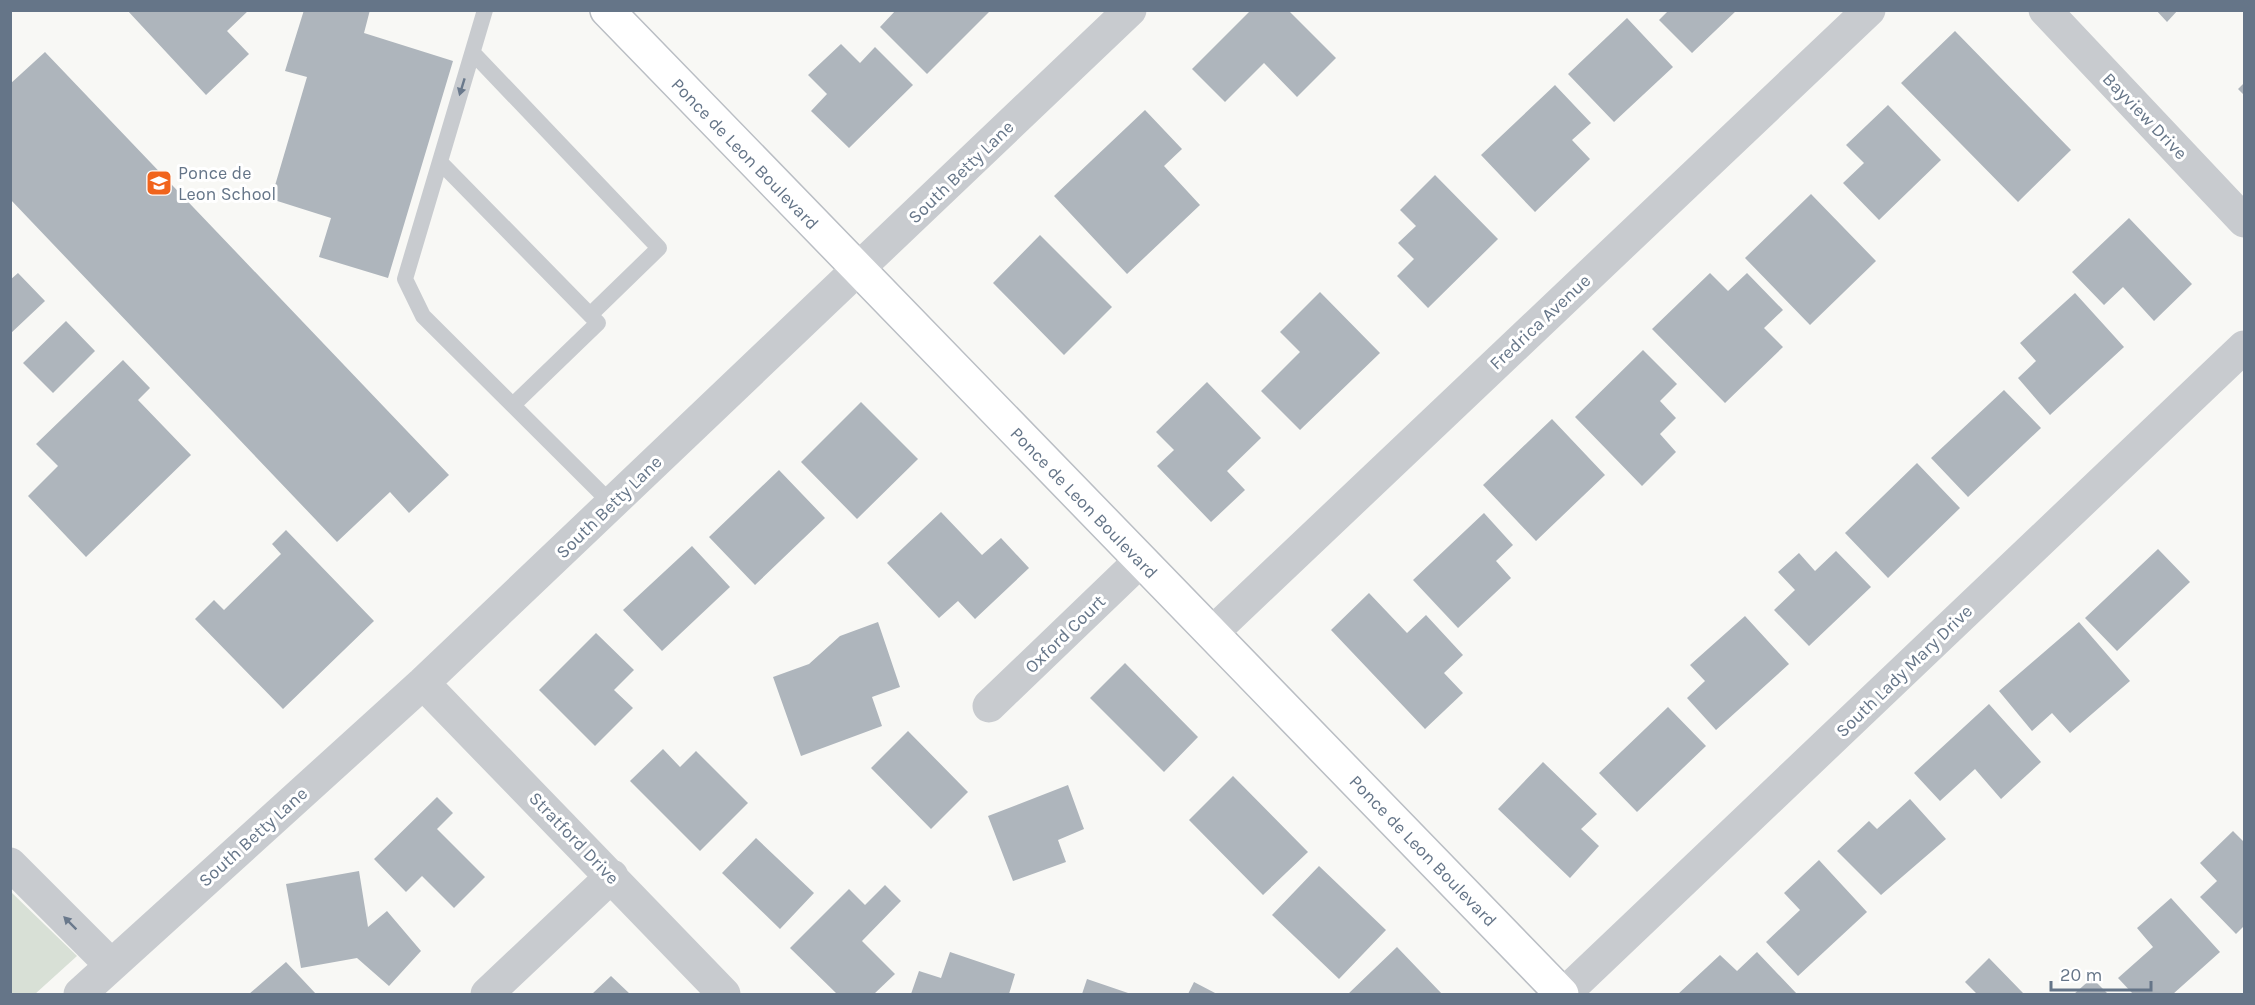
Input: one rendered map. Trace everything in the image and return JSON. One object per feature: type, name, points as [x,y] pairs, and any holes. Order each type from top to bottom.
[{"type":"street","name":"Ponce de Leon Boulevard","points":[[607,10],[1563,994]]},
{"type":"street","name":"South Betty Lane","points":[[80,994],[423,683],[1130,10]]},
{"type":"street","name":"Fredrica Avenue","points":[[1212,633],[1869,10]]},
{"type":"street","name":"Bayview Drive","points":[[2044,10],[2244,221]]},
{"type":"street","name":"South Lady Mary Drive","points":[[1563,994],[2244,347]]},
{"type":"street","name":"Oxford Court","points":[[989,706],[1140,561]]},
{"type":"street","name":"Stratford Drive","points":[[423,683],[724,994]]},
{"type":"street","points":[[10,864],[111,965]]},
{"type":"street","points":[[487,994],[612,876]]},
{"type":"lane","points":[[485,10],[405,279],[423,316],[612,504]]},
{"type":"lane","points":[[472,53],[659,248],[590,315]]},
{"type":"lane","points":[[440,162],[598,323],[514,404]]},
{"type":"shaded area","points":[[10,891],[77,956],[35,994],[11,994]]},
{"type":"building","points":[[127,10],[249,10],[227,31],[249,54],[206,95]]},
{"type":"building","points":[[304,10],[370,10],[364,33],[453,61],[388,278],[319,257],[331,218],[271,199],[307,77],[285,71]]},
{"type":"building","points":[[896,10],[991,10],[927,74],[880,27]]},
{"type":"building","points":[[1251,10],[1288,10],[1336,58],[1297,97],[1264,63],[1225,102],[1192,69]]},
{"type":"building","points":[[1669,10],[1737,10],[1692,53],[1659,20]]},
{"type":"building","points":[[2156,10],[2178,10],[2167,22]]},
{"type":"building","points":[[1627,18],[1673,67],[1614,122],[1568,74]]},
{"type":"building","points":[[1955,31],[2071,150],[2018,202],[1901,83]]},
{"type":"building","points":[[841,44],[860,63],[875,47],[913,85],[849,148],[811,111],[827,94],[808,75]]},
{"type":"building","points":[[45,52],[449,475],[409,513],[390,492],[337,542],[10,199],[10,84]]},
{"type":"building","points":[[2244,83],[2244,95],[2238,89]]},
{"type":"building","points":[[1555,85],[1591,123],[1572,140],[1590,159],[1535,212],[1481,155]]},
{"type":"building","points":[[1888,105],[1941,160],[1879,220],[1843,183],[1864,163],[1846,145]]},
{"type":"building","points":[[1145,110],[1182,149],[1164,166],[1200,205],[1127,274],[1054,196]]},
{"type":"building","points":[[1435,175],[1498,239],[1428,308],[1397,276],[1414,259],[1398,243],[1416,226],[1400,210]]},
{"type":"building","points":[[1811,194],[1876,261],[1810,325],[1745,258]]},
{"type":"building","points":[[2129,218],[2192,284],[2154,321],[2123,287],[2104,305],[2072,272]]},
{"type":"building","points":[[1040,235],[1112,307],[1064,355],[993,283]]},
{"type":"building","points":[[18,273],[45,301],[10,334],[10,280]]},
{"type":"building","points":[[1710,273],[1728,291],[1747,273],[1783,310],[1764,328],[1783,347],[1725,403],[1652,329]]},
{"type":"building","points":[[1320,292],[1380,353],[1300,430],[1261,391],[1300,352],[1280,332]]},
{"type":"building","points":[[2075,293],[2124,347],[2050,415],[2018,378],[2036,361],[2020,343]]},
{"type":"building","points":[[66,321],[95,351],[53,393],[23,363]]},
{"type":"building","points":[[1643,350],[1677,384],[1660,401],[1676,418],[1660,434],[1676,452],[1642,486],[1575,417]]},
{"type":"building","points":[[123,360],[150,388],[138,400],[191,455],[86,557],[28,496],[58,466],[36,444]]},
{"type":"building","points":[[1207,382],[1261,438],[1227,471],[1245,490],[1211,522],[1157,466],[1174,450],[1156,432]]},
{"type":"building","points":[[2004,390],[2041,428],[1968,497],[1931,458]]},
{"type":"building","points":[[861,402],[918,459],[857,519],[801,462]]},
{"type":"building","points":[[1552,419],[1605,475],[1536,541],[1483,485]]},
{"type":"building","points":[[1917,463],[1960,508],[1888,578],[1845,533]]},
{"type":"building","points":[[779,470],[825,518],[755,585],[709,537]]},
{"type":"building","points":[[941,512],[982,555],[1001,538],[1029,568],[975,619],[958,601],[939,618],[887,563]]},
{"type":"building","points":[[1484,513],[1513,545],[1496,561],[1511,578],[1458,628],[1413,580]]},
{"type":"building","points":[[286,530],[374,621],[283,709],[195,619],[214,600],[224,610],[281,554],[272,544]]},
{"type":"building","points":[[692,546],[730,587],[662,651],[623,610]]},
{"type":"building","points":[[2158,549],[2190,582],[2117,651],[2085,618]]},
{"type":"building","points":[[1836,551],[1871,587],[1809,646],[1774,610],[1795,590],[1778,572],[1799,553],[1815,571]]},
{"type":"building","points":[[1369,593],[1407,633],[1426,615],[1463,655],[1444,673],[1463,693],[1425,729],[1331,630]]},
{"type":"building","points":[[1745,616],[1789,664],[1716,730],[1687,698],[1705,681],[1690,665]]},
{"type":"building","points":[[878,622],[900,687],[872,697],[882,726],[801,756],[773,677],[809,664],[840,636]]},
{"type":"building","points":[[2079,622],[2130,681],[2070,733],[2052,713],[2032,731],[1999,691]]},
{"type":"building","points":[[596,633],[634,670],[614,690],[633,708],[595,746],[539,690]]},
{"type":"building","points":[[1125,663],[1198,737],[1164,772],[1090,698]]},
{"type":"building","points":[[1989,704],[2041,762],[2001,799],[1975,769],[1940,801],[1914,773]]},
{"type":"building","points":[[1668,707],[1706,746],[1637,812],[1599,773]]},
{"type":"building","points":[[908,731],[968,792],[931,829],[871,768]]},
{"type":"building","points":[[663,749],[680,767],[696,751],[748,803],[700,851],[630,781]]},
{"type":"building","points":[[1543,762],[1597,814],[1581,829],[1599,846],[1570,878],[1498,809]]},
{"type":"building","points":[[1233,776],[1308,852],[1263,895],[1189,820]]},
{"type":"building","points":[[1068,785],[1084,829],[1058,840],[1066,862],[1013,881],[988,816]]},
{"type":"building","points":[[437,797],[453,813],[437,829],[485,877],[454,908],[422,876],[406,892],[374,859]]},
{"type":"building","points":[[1910,799],[1946,839],[1881,895],[1837,851],[1869,821],[1877,829]]},
{"type":"building","points":[[2233,831],[2244,842],[2244,926],[2236,934],[2200,897],[2217,881],[2200,863]]},
{"type":"building","points":[[756,838],[814,893],[780,929],[722,873]]},
{"type":"building","points":[[1819,860],[1867,912],[1798,976],[1766,942],[1800,910],[1784,893]]},
{"type":"building","points":[[1319,866],[1386,930],[1339,979],[1272,915]]},
{"type":"building","points":[[359,871],[368,927],[387,911],[421,951],[389,986],[357,958],[301,968],[286,884]]},
{"type":"building","points":[[885,885],[901,901],[862,941],[895,974],[874,994],[837,994],[790,948],[849,889],[865,905]]},
{"type":"building","points":[[2171,898],[2220,952],[2173,994],[2133,994],[2118,978],[2153,947],[2137,928]]},
{"type":"building","points":[[1397,947],[1442,994],[1348,994]]},
{"type":"building","points":[[950,952],[1015,974],[1009,994],[911,994],[919,971],[941,978]]},
{"type":"building","points":[[1757,952],[1797,994],[1678,994],[1720,955],[1737,971]]},
{"type":"building","points":[[1989,958],[2022,994],[1977,994],[1965,982]]},
{"type":"building","points":[[286,962],[316,994],[249,994]]},
{"type":"building","points":[[611,976],[630,994],[592,994]]},
{"type":"building","points":[[2092,978],[2108,994],[2074,994]]},
{"type":"building","points":[[1087,979],[1131,994],[1082,994]]},
{"type":"building","points":[[1194,982],[1217,994],[1188,994]]},
{"type":"place","name":"Ponce de Leon School","points":[[159,183]]}]
